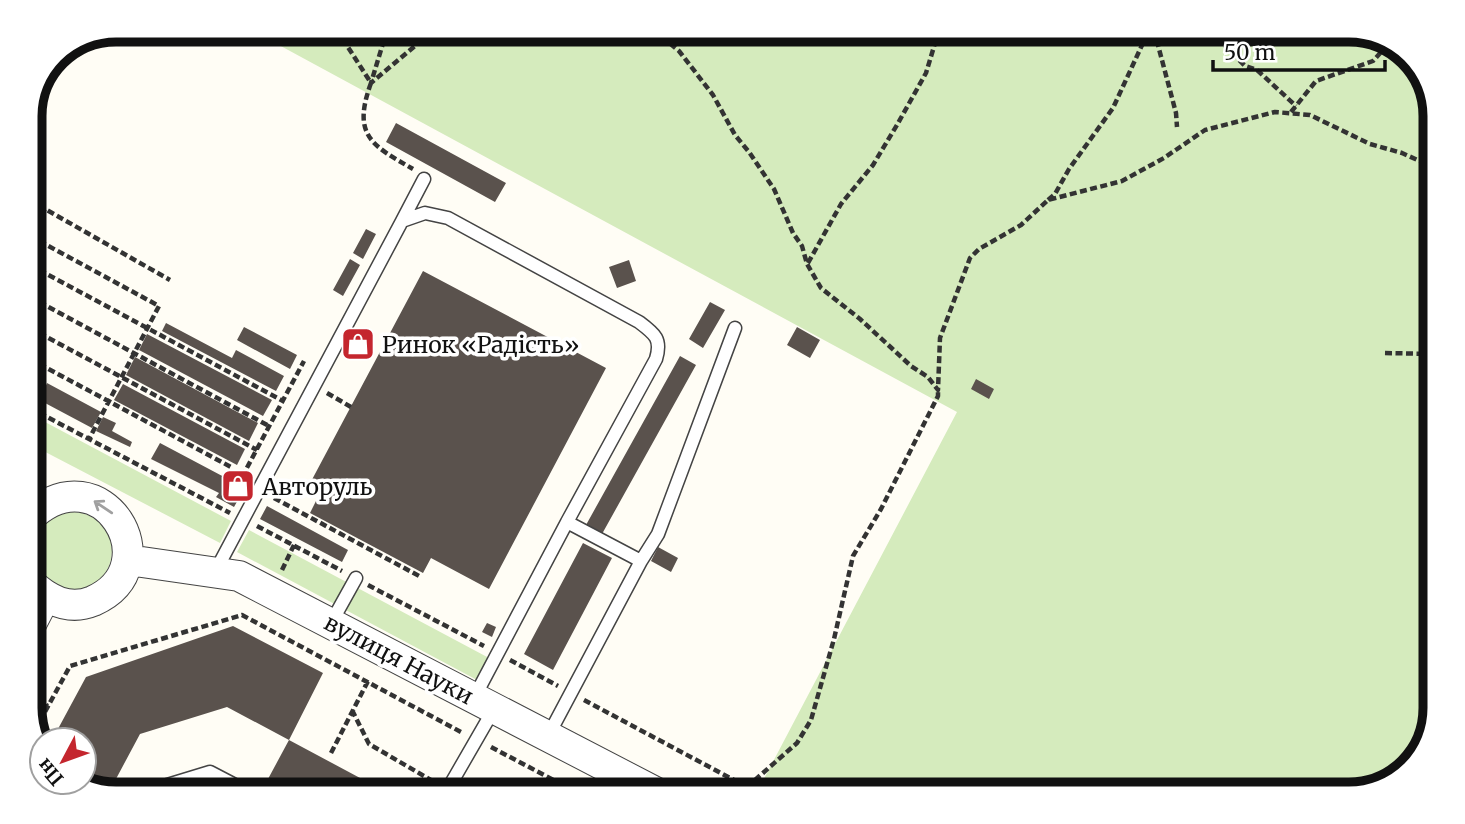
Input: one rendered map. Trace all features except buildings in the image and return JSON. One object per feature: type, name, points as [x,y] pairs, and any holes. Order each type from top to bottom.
[{"type":"street","points":[[42,506],[63,496],[85,496],[104,505],[119,520],[127,539],[128,560],[120,580],[106,595],[86,604],[65,605],[42,593]]},
{"type":"street","name":"вулиця Науки","points":[[128,560],[239,576],[636,782]]},
{"type":"lane","points":[[215,573],[424,179]]},
{"type":"lane","points":[[402,221],[425,213],[448,218],[639,322],[654,333],[660,347],[567,522],[484,703],[476,740],[452,782]]},
{"type":"lane","points":[[548,736],[658,534],[735,328]]},
{"type":"lane","points":[[567,522],[641,561]]},
{"type":"lane","points":[[331,624],[356,578]]},
{"type":"lane","points":[[177,782],[210,772],[229,782]]},
{"type":"path","points":[[345,42],[371,83]]},
{"type":"path","points":[[383,42],[363,106],[369,138],[377,148],[415,170],[424,179]]},
{"type":"path","points":[[371,83],[420,42]]},
{"type":"path","points":[[668,42],[679,51],[713,95],[735,135],[774,189],[793,233],[802,246],[807,264],[821,288],[860,319],[911,366],[928,377],[938,390]]},
{"type":"path","points":[[807,264],[841,204],[873,165],[893,133],[926,73],[935,42]]},
{"type":"path","points":[[753,782],[797,743],[811,720],[834,639],[853,555],[881,509],[938,396],[940,338],[970,258],[979,248],[1021,225],[1055,194],[1073,163],[1114,108],[1145,42]]},
{"type":"path","points":[[1155,42],[1176,113],[1177,127]]},
{"type":"path","points":[[1222,42],[1245,66],[1257,70],[1296,106]]},
{"type":"path","points":[[1292,113],[1316,81],[1373,61],[1382,50]]},
{"type":"path","points":[[1048,200],[1122,181],[1164,158],[1205,130],[1275,112],[1310,115],[1370,144],[1423,163]]},
{"type":"path","points":[[42,214],[45,209],[170,280]]},
{"type":"path","points":[[42,241],[159,306],[89,439]]},
{"type":"path","points":[[42,271],[283,401]]},
{"type":"path","points":[[42,303],[270,426]]},
{"type":"path","points":[[42,334],[257,450]]},
{"type":"path","points":[[1385,353],[1423,354]]},
{"type":"path","points":[[242,477],[304,361]]},
{"type":"path","points":[[42,365],[231,467]]},
{"type":"path","points":[[314,386],[351,407]]},
{"type":"path","points":[[42,414],[243,518]]},
{"type":"path","points":[[259,489],[421,577]]},
{"type":"path","points":[[42,717],[70,666],[242,615],[557,782]]},
{"type":"path","points":[[331,752],[368,681]]},
{"type":"path","points":[[42,697],[48,707]]},
{"type":"path","points":[[352,710],[369,744],[430,782]]},
{"type":"green space","points":[[273,42],[1349,42],[1386,52],[1405,67],[1419,92],[1423,111],[1423,708],[1413,745],[1394,767],[1368,779],[1349,782],[762,782],[957,412]]},
{"type":"green space","points":[[42,420],[231,521],[220,543],[42,450]]},
{"type":"green space","points":[[73,512],[88,515],[106,529],[111,543],[109,566],[95,584],[81,589],[65,589],[51,584],[42,575],[42,527],[51,518]]},
{"type":"green space","points":[[249,530],[489,658],[477,680],[237,552]]},
{"type":"place","name":"Ринок «Радість»","points":[[358,344]]},
{"type":"place","name":"Авторуль","points":[[238,486]]}]
